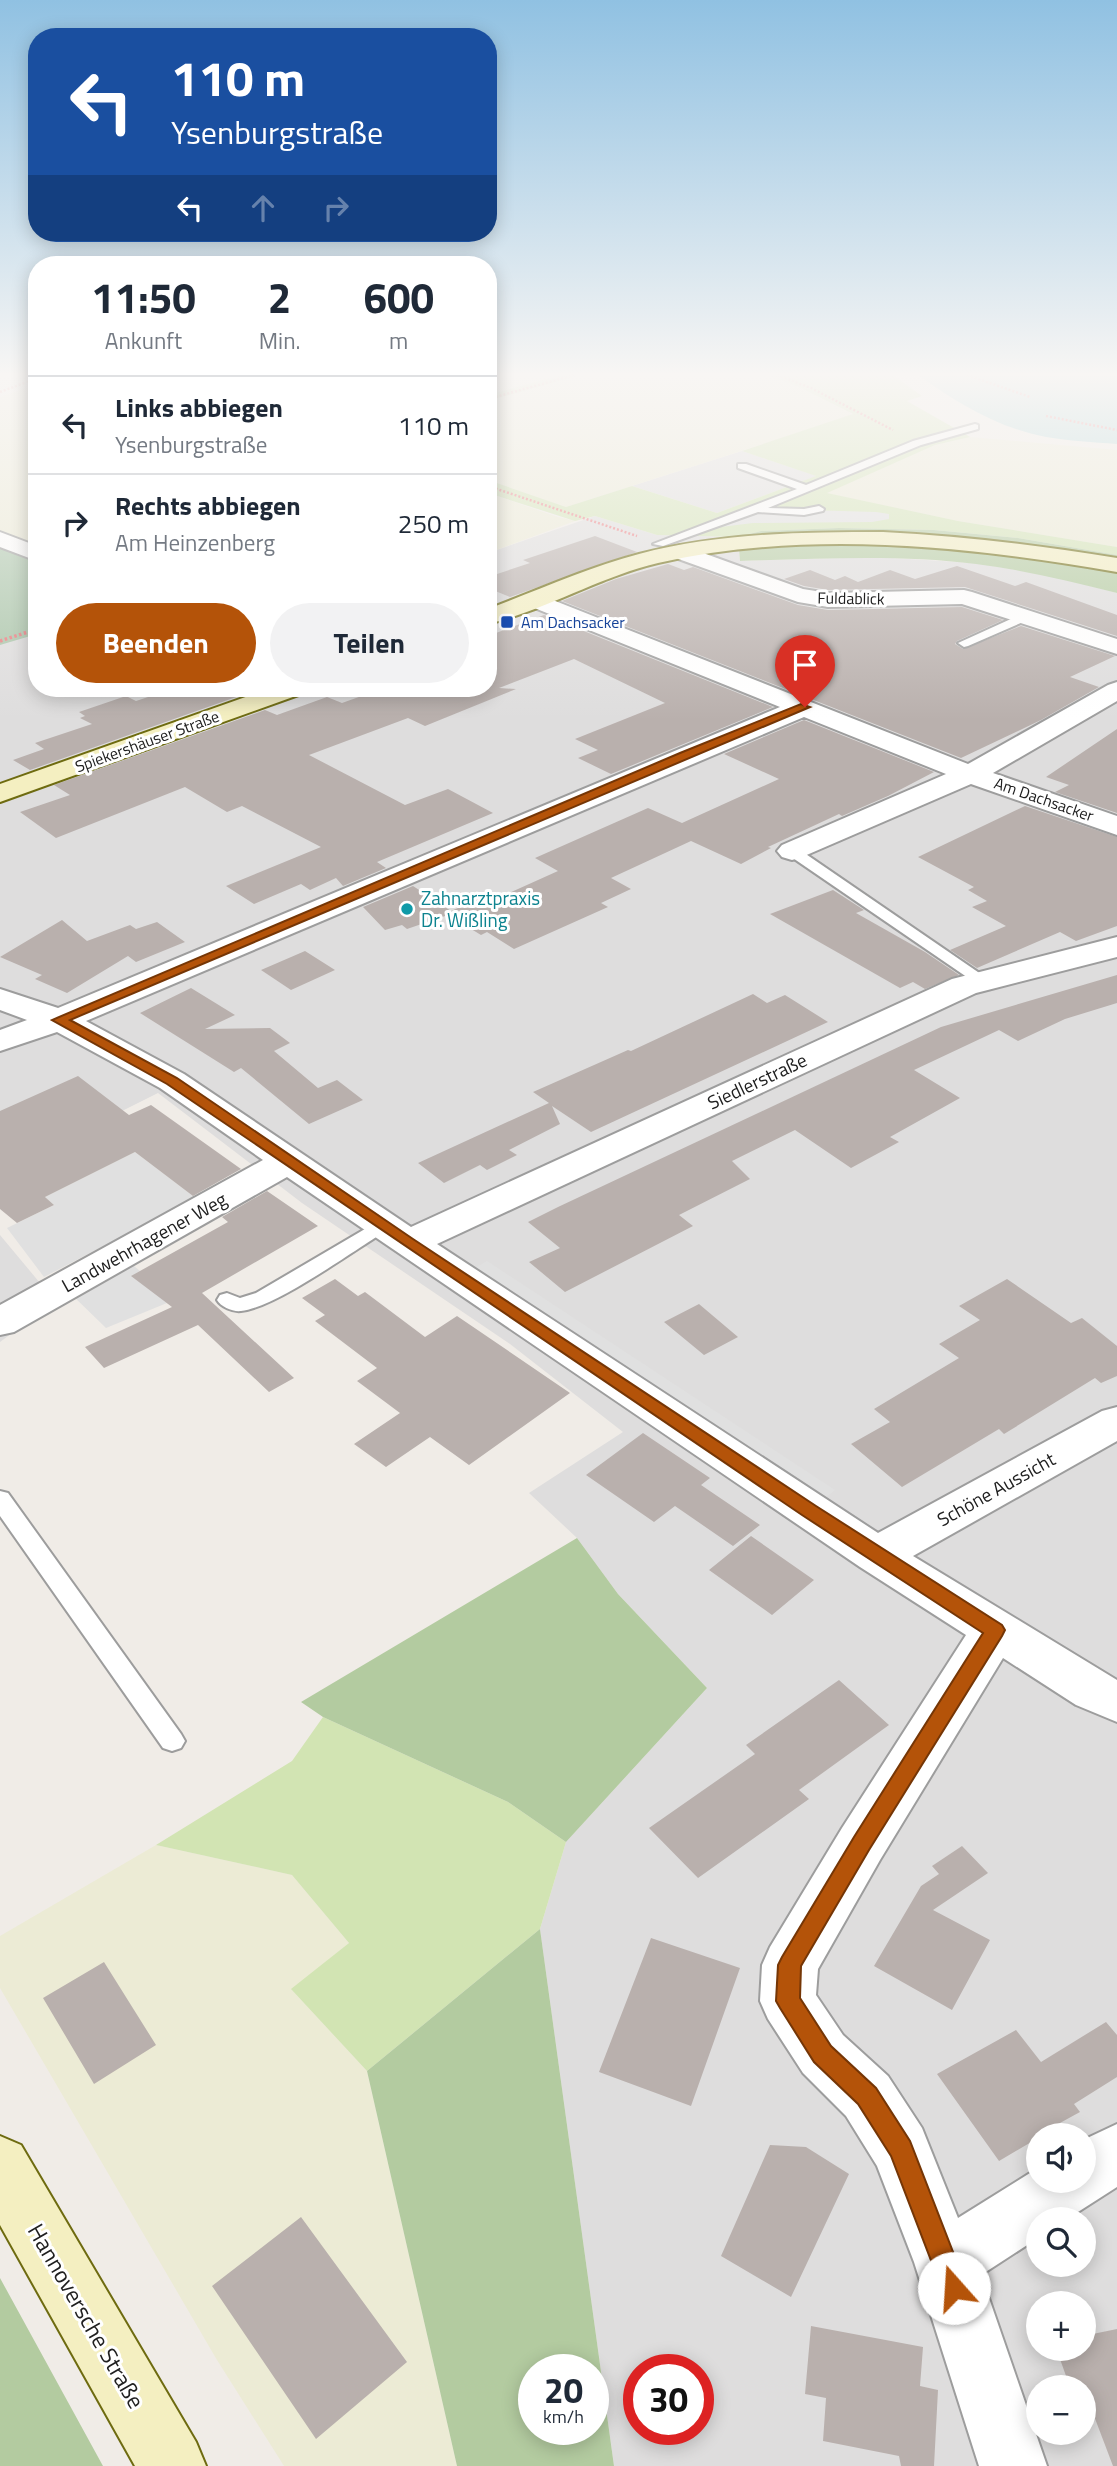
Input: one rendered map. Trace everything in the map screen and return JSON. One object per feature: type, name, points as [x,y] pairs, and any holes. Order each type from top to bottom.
[{"type":"street","points":[[497,614],[633,563],[681,552],[782,540],[863,537],[994,545],[1117,565]]},
{"type":"street","points":[[0,539],[28,550]]},
{"type":"street","name":"Fuldablick","points":[[681,552],[799,595],[828,600],[964,597],[1117,647]]},
{"type":"street","name":"Am Dachsacker","points":[[535,600],[970,774],[1117,826]]},
{"type":"street","points":[[970,774],[1117,691]]},
{"type":"street","name":"Spiekershäuser Straße","points":[[0,794],[270,697]]},
{"type":"street","points":[[0,1041],[59,1020],[692,751],[805,707]]},
{"type":"street","name":"Am Dachsacker","points":[[792,851],[970,774]]},
{"type":"street","name":"Siedlerstraße","points":[[395,1234],[964,986],[1117,947]]},
{"type":"street","points":[[0,999],[59,1020],[172,1081],[395,1234],[876,1555],[1109,1703]]},
{"type":"street","name":"Landwehrhagener Weg","points":[[0,1322],[289,1161]]},
{"type":"street","name":"Schöne Aussicht","points":[[876,1555],[1117,1422]]},
{"type":"street","points":[[995,1630],[861,1843],[790,1965],[788,2001],[823,2054],[867,2096],[901,2149],[946,2262],[1013,2466]]},
{"type":"street","points":[[1096,2166],[1117,2152]]},
{"type":"street","name":"Hannoversche Straße","points":[[0,2166],[172,2466]]},
{"type":"street","points":[[946,2262],[1053,2193]]},
{"type":"lane","points":[[659,544],[805,490]]},
{"type":"lane","points":[[754,510],[804,512],[819,509]]},
{"type":"lane","points":[[659,544],[681,552]]},
{"type":"lane","points":[[964,643],[1026,616]]},
{"type":"lane","points":[[792,851],[983,981]]},
{"type":"lane","points":[[227,1300],[239,1305],[263,1298],[395,1234]]},
{"type":"lane","points":[[0,1499],[173,1741]]},
{"type":"path","points":[[500,490],[659,544]]},
{"type":"path","points":[[0,641],[28,632]]},
{"type":"shaded area","points":[[645,490],[779,490],[717,513]]},
{"type":"shaded area","points":[[771,509],[876,512],[889,514],[889,519],[872,522],[753,523],[713,528]]},
{"type":"shaded area","points":[[595,516],[657,535],[738,537],[740,561],[876,557],[975,563],[1058,577],[1117,593],[1117,2466],[614,2466],[609,2430],[609,2354],[599,2354],[540,1929],[566,1842],[707,1688],[618,1594],[577,1538],[529,1493],[623,1432],[510,1344],[302,1203],[158,1093],[0,1172],[0,531],[28,543],[28,697],[497,697],[497,550]]},
{"type":"shaded area","points":[[135,1152],[196,1198],[44,1277],[7,1228],[54,1205],[45,1197]]},
{"type":"shaded area","points":[[0,1235],[55,1301],[0,1342]]},
{"type":"shaded area","points":[[128,1261],[140,1271],[132,1276],[167,1303],[106,1328],[71,1294]]},
{"type":"shaded area","points":[[487,1261],[835,1490],[819,1503],[470,1271]]},
{"type":"green space","points":[[0,490],[28,490],[28,543],[0,531]]},
{"type":"green space","points":[[497,490],[517,490],[566,507],[619,490],[645,490],[717,513],[778,490],[834,490],[827,493],[958,521],[1117,547],[1117,555],[1018,538],[934,530],[839,528],[761,531],[738,537],[657,535],[595,516],[575,521],[497,496]]},
{"type":"green space","points":[[517,490],[619,490],[566,507]]},
{"type":"green space","points":[[832,490],[1117,490],[1117,547],[958,521],[825,493]]},
{"type":"green space","points":[[497,496],[575,521],[497,550]]},
{"type":"green space","points":[[839,528],[934,530],[1018,538],[1117,555],[1117,593],[994,566],[947,561],[858,558],[740,561],[738,537],[761,531]]},
{"type":"green space","points":[[0,544],[28,556],[28,637],[0,645]]},
{"type":"green space","points":[[577,1538],[618,1594],[707,1688],[566,1842],[508,1802],[323,1717],[301,1702]]},
{"type":"green space","points":[[323,1717],[508,1802],[566,1842],[540,1929],[367,2071],[291,1989],[349,1943],[292,1875],[156,1845],[292,1761]]},
{"type":"green space","points":[[156,1845],[292,1875],[349,1943],[292,1990],[367,2071],[457,2466],[284,2466],[217,2360],[0,1988],[0,1936]]},
{"type":"green space","points":[[540,1929],[599,2354],[518,2354],[518,2445],[609,2445],[609,2430],[614,2466],[457,2466],[367,2071]]},
{"type":"green space","points":[[0,2278],[103,2466],[0,2466]]},
{"type":"building","points":[[595,536],[637,552],[510,597],[497,592],[497,574],[530,563],[523,560]]},
{"type":"building","points":[[668,564],[684,570],[693,567],[798,605],[828,610],[962,607],[1003,620],[957,641],[955,644],[963,649],[1021,626],[1115,656],[1070,677],[1099,687],[1041,720],[961,758],[562,601],[616,579]]},
{"type":"building","points":[[957,566],[1015,586],[1026,582],[1117,615],[1117,636],[965,587],[828,590],[784,579],[810,570],[835,580],[845,576],[858,582],[890,570],[915,579]]},
{"type":"building","points":[[544,615],[773,707],[611,774],[578,758],[598,750],[575,739],[665,703],[574,659],[499,688],[516,689],[497,697],[497,633]]},
{"type":"building","points":[[123,697],[136,701],[148,697],[236,697],[30,770],[13,760],[44,749],[35,743],[92,724],[80,718],[85,716],[79,712]]},
{"type":"building","points":[[327,697],[342,703],[359,697],[496,697],[425,726],[408,718],[309,755],[405,805],[448,789],[493,813],[377,862],[386,868],[343,886],[336,878],[310,890],[301,884],[254,904],[226,886],[321,847],[242,806],[227,812],[185,787],[56,838],[20,812],[70,795],[54,785],[265,710],[277,715]]},
{"type":"building","points":[[804,720],[934,772],[888,796],[842,816],[839,814],[768,847],[771,848],[741,864],[691,841],[611,878],[631,889],[601,903],[608,907],[514,949],[487,932],[481,935],[448,915],[407,929],[402,925],[385,930],[363,907],[413,886],[451,911],[481,898],[489,902],[558,871],[535,858],[648,808],[682,823],[779,779],[724,754]]},
{"type":"building","points":[[1117,729],[1117,813],[1055,792],[1069,785],[1046,777]]},
{"type":"building","points":[[1025,806],[1117,837],[1117,926],[1076,941],[1060,932],[977,968],[950,950],[1006,926],[972,907],[987,901],[968,890],[974,887],[918,857]]},
{"type":"building","points":[[833,890],[864,910],[856,913],[925,952],[959,975],[925,989],[913,982],[900,988],[770,914]]},
{"type":"building","points":[[62,920],[87,941],[130,925],[136,929],[157,922],[185,942],[136,962],[128,956],[67,993],[35,979],[42,975],[0,957]]},
{"type":"building","points":[[305,951],[335,970],[291,990],[261,970]]},
{"type":"building","points":[[1117,975],[1117,1003],[1065,1019],[1018,1041],[999,1030],[914,1070],[960,1098],[890,1137],[899,1142],[851,1168],[795,1130],[732,1161],[750,1179],[679,1215],[693,1226],[565,1292],[529,1262],[560,1248],[528,1222],[558,1207],[941,1027]]},
{"type":"building","points":[[191,988],[235,1015],[205,1029],[270,1028],[290,1043],[274,1051],[318,1088],[337,1080],[363,1100],[309,1124],[241,1068],[234,1072],[140,1013]]},
{"type":"building","points":[[753,994],[767,1003],[785,995],[828,1022],[591,1132],[552,1106],[560,1124],[509,1150],[517,1155],[487,1170],[480,1165],[444,1183],[418,1163],[549,1103],[533,1092],[631,1051]]},
{"type":"building","points":[[78,1076],[129,1115],[151,1105],[241,1169],[193,1196],[135,1152],[45,1197],[54,1205],[17,1223],[0,1209],[0,1111]]},
{"type":"building","points":[[267,1191],[318,1226],[202,1293],[294,1378],[269,1392],[198,1325],[104,1368],[85,1347],[172,1307],[131,1276],[228,1222],[222,1217]]},
{"type":"building","points":[[335,1279],[358,1296],[365,1292],[425,1337],[457,1316],[570,1393],[469,1465],[430,1437],[386,1467],[354,1444],[400,1413],[357,1381],[377,1368],[315,1321],[325,1315],[302,1298]]},
{"type":"building","points":[[1007,1279],[1071,1323],[1082,1318],[1117,1346],[1117,1376],[1101,1383],[1095,1378],[1004,1434],[999,1429],[902,1487],[851,1444],[890,1422],[874,1409],[959,1358],[939,1344],[980,1320],[959,1306]]},
{"type":"building","points":[[699,1304],[738,1337],[704,1355],[664,1322]]},
{"type":"building","points":[[643,1433],[710,1478],[701,1485],[760,1525],[733,1546],[675,1506],[654,1522],[586,1475]]},
{"type":"building","points":[[751,1536],[814,1580],[772,1615],[709,1570]]},
{"type":"building","points":[[839,1680],[889,1725],[799,1790],[809,1799],[698,1878],[649,1828],[755,1754],[746,1745]]},
{"type":"building","points":[[962,1846],[988,1873],[933,1910],[990,1940],[952,2010],[874,1966],[921,1886],[939,1874],[932,1866]]},
{"type":"building","points":[[651,1938],[740,1968],[691,2106],[599,2072]]},
{"type":"building","points":[[104,1962],[156,2045],[94,2084],[43,1998]]},
{"type":"building","points":[[1106,2022],[1117,2035],[1117,2077],[1074,2104],[1080,2112],[1060,2123],[1026,2123],[1026,2145],[999,2161],[937,2074],[1016,2030],[1041,2062]]},
{"type":"building","points":[[770,2145],[806,2147],[849,2174],[791,2297],[721,2256]]},
{"type":"building","points":[[301,2217],[407,2362],[316,2439],[212,2286]]},
{"type":"building","points":[[811,2326],[923,2347],[920,2386],[938,2390],[934,2466],[901,2466],[899,2456],[823,2441],[826,2398],[805,2394]]},
{"type":"building","points":[[1117,2329],[1117,2466],[1113,2466],[1096,2421],[1096,2375],[1066,2375],[1061,2361],[1096,2361],[1096,2333]]},
{"type":"place","name":"Am Dachsacker","points":[[507,622]]},
{"type":"place","name":"Zahnarztpraxis Dr. Wißling","points":[[407,909]]},
{"type":"route","points":[[805,707],[684,755],[59,1020],[172,1081],[408,1243],[809,1511],[995,1630],[861,1843],[790,1965],[788,2001],[823,2054],[867,2096],[901,2149],[954,2288]]}]
